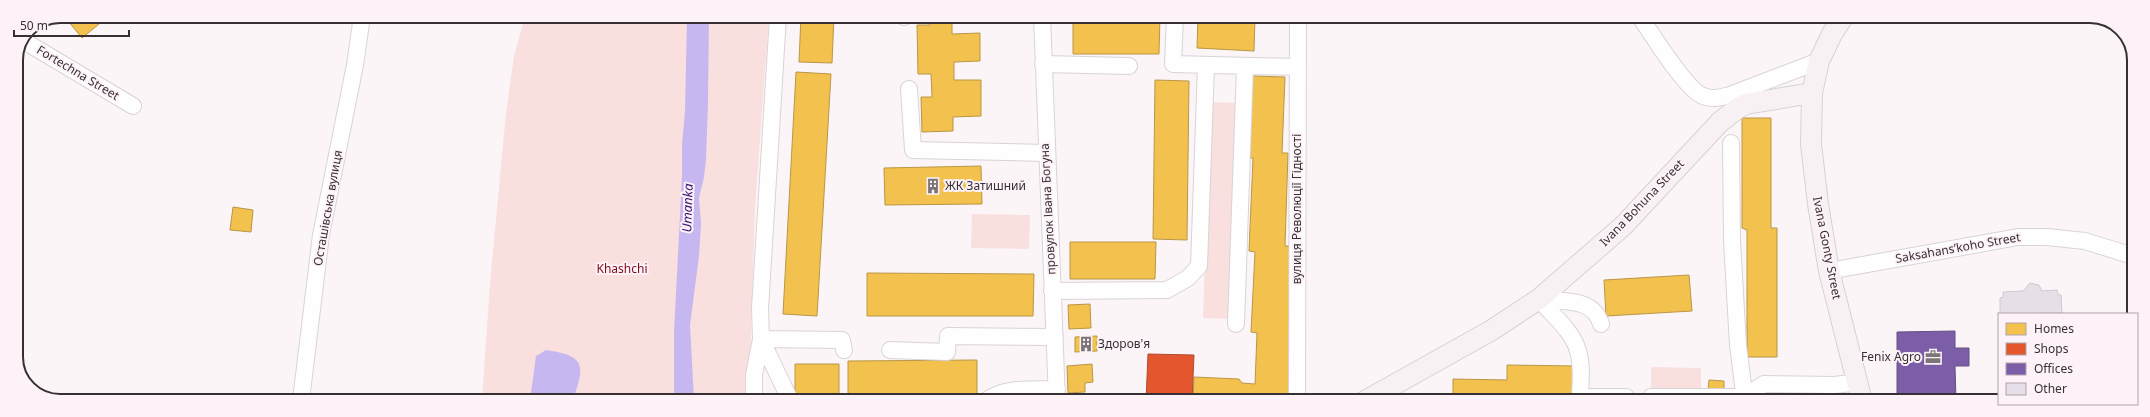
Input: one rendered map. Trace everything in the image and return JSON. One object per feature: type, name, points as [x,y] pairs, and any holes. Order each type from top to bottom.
[{"type":"main road","points":[[1812,93],[1818,61],[1839,23]]},
{"type":"main road","name":"Ivana Gonty Street","points":[[1812,93],[1811,144],[1818,204],[1830,271],[1860,391]]},
{"type":"main road","name":"Ivana Bohuna Street","points":[[1378,394],[1492,330],[1539,300],[1623,226],[1729,113],[1746,104],[1812,93]]},
{"type":"street","name":"Осташівська вулиця","points":[[302,394],[321,235],[355,65],[361,23]]},
{"type":"street","points":[[754,394],[754,375],[760,339],[760,309],[778,23]]},
{"type":"street","name":"провулок Івана Богуна","points":[[1042,23],[1046,153],[1057,394]]},
{"type":"street","points":[[1175,23],[1173,64],[1297,67]]},
{"type":"street","name":"вулиця Революції Гідності","points":[[1297,394],[1298,23]]},
{"type":"street","points":[[1644,23],[1686,80],[1702,96],[1715,99],[1730,95],[1818,61]]},
{"type":"street","name":"Fortechna Street","points":[[27,43],[133,106]]},
{"type":"street","points":[[1043,64],[1129,66]]},
{"type":"street","points":[[1052,291],[1167,290],[1188,278],[1199,266],[1206,65]]},
{"type":"street","points":[[1236,324],[1241,89],[1245,66]]},
{"type":"street","points":[[909,89],[913,150],[1046,153]]},
{"type":"street","points":[[1731,143],[1735,297],[1738,345],[1744,394]]},
{"type":"street","name":"Saksahansʹkoho Street","points":[[1830,271],[2018,237],[2047,237],[2084,241],[2127,254]]},
{"type":"street","points":[[1539,300],[1584,303],[1600,318],[1602,324]]},
{"type":"street","points":[[1539,300],[1569,334],[1578,351],[1584,376],[1581,394]]},
{"type":"street","points":[[890,350],[947,352],[948,336],[1055,337]]},
{"type":"street","points":[[760,339],[842,340],[844,350]]},
{"type":"street","points":[[760,339],[787,394]]},
{"type":"street","points":[[1751,394],[1764,384],[1835,385],[1860,391]]},
{"type":"street","points":[[996,394],[1009,391],[1045,394]]},
{"type":"green space","name":"Khashchi","points":[[523,23],[768,23],[755,208],[749,394],[482,394],[490,283],[506,113],[514,56]]},
{"type":"green space","points":[[1210,102],[1237,103],[1230,319],[1203,318]]},
{"type":"green space","points":[[972,214],[1030,215],[1029,249],[971,248]]},
{"type":"green space","points":[[1651,367],[1701,368],[1701,393],[1651,392]]},
{"type":"water","name":"Umanka","points":[[687,23],[709,23],[706,160],[699,198],[701,224],[699,256],[690,325],[694,394],[674,394],[674,332],[682,177],[682,144],[685,111]]},
{"type":"water","points":[[546,350],[569,355],[575,359],[579,364],[580,370],[575,394],[531,394],[536,356]]},
{"type":"building: Homes","points":[[70,23],[98,23],[99,24],[82,38]]},
{"type":"building: Homes","points":[[801,23],[834,23],[832,63],[799,62]]},
{"type":"building: Homes","points":[[930,23],[952,23],[952,34],[980,33],[980,61],[954,62],[954,80],[981,80],[981,116],[953,117],[953,131],[922,132],[921,97],[932,97],[931,74],[918,74],[917,25],[930,25]]},
{"type":"building: Homes","points":[[1073,23],[1160,23],[1159,54],[1073,54]]},
{"type":"building: Homes","points":[[1198,23],[1255,23],[1254,51],[1197,48]]},
{"type":"building: Homes","points":[[796,72],[831,74],[817,316],[783,314]]},
{"type":"building: Homes","points":[[1252,76],[1285,77],[1282,153],[1288,153],[1285,246],[1291,246],[1289,325],[1294,325],[1291,394],[1193,394],[1194,377],[1239,379],[1242,383],[1255,384],[1257,333],[1251,332],[1255,252],[1249,251],[1253,158],[1249,158]]},
{"type":"building: Homes","points":[[1155,80],[1189,81],[1187,240],[1153,239]]},
{"type":"building: Homes","points":[[1742,118],[1771,118],[1771,228],[1777,228],[1777,357],[1747,357],[1747,230],[1742,228]]},
{"type":"building: Homes","name":"ЖК Затишний","points":[[981,166],[982,204],[885,205],[884,168]]},
{"type":"building: Homes","points":[[233,207],[253,210],[251,232],[230,230]]},
{"type":"building: Homes","points":[[1070,242],[1156,242],[1155,279],[1070,279]]},
{"type":"building: Homes","points":[[867,273],[1034,274],[1033,316],[867,316]]},
{"type":"building: Homes","points":[[1689,275],[1692,311],[1606,316],[1604,280]]},
{"type":"building: Homes","points":[[1090,304],[1091,328],[1069,329],[1068,305]]},
{"type":"building: Homes","name":"Здоров'я","points":[[1097,336],[1097,351],[1075,352],[1075,337]]},
{"type":"building: Homes","points":[[977,360],[977,394],[848,394],[848,361]]},
{"type":"building: Homes","points":[[795,364],[839,364],[839,394],[795,394]]},
{"type":"building: Homes","points":[[1092,364],[1093,382],[1085,383],[1085,392],[1068,393],[1067,366]]},
{"type":"building: Homes","points":[[1507,365],[1576,366],[1575,394],[1453,394],[1453,379],[1507,380]]},
{"type":"building: Homes","points":[[1709,380],[1724,381],[1724,391],[1708,390]]},
{"type":"building: Shops","points":[[1148,354],[1194,355],[1192,394],[1146,394]]},
{"type":"building: Offices","name":"Fenix Agro","points":[[1955,331],[1955,348],[1969,348],[1969,366],[1955,366],[1956,394],[1897,394],[1897,332]]},
{"type":"building: Other","points":[[2030,283],[2039,285],[2042,291],[2057,290],[2058,295],[2061,295],[2062,313],[2000,313],[2000,298],[2003,297],[2003,292],[2023,291]]},
{"type":"place","name":"ЖК Затишний","points":[[933,186]]},
{"type":"place","name":"Здоров'я","points":[[1086,344]]},
{"type":"place","name":"Fenix Agro","points":[[1933,357]]}]
